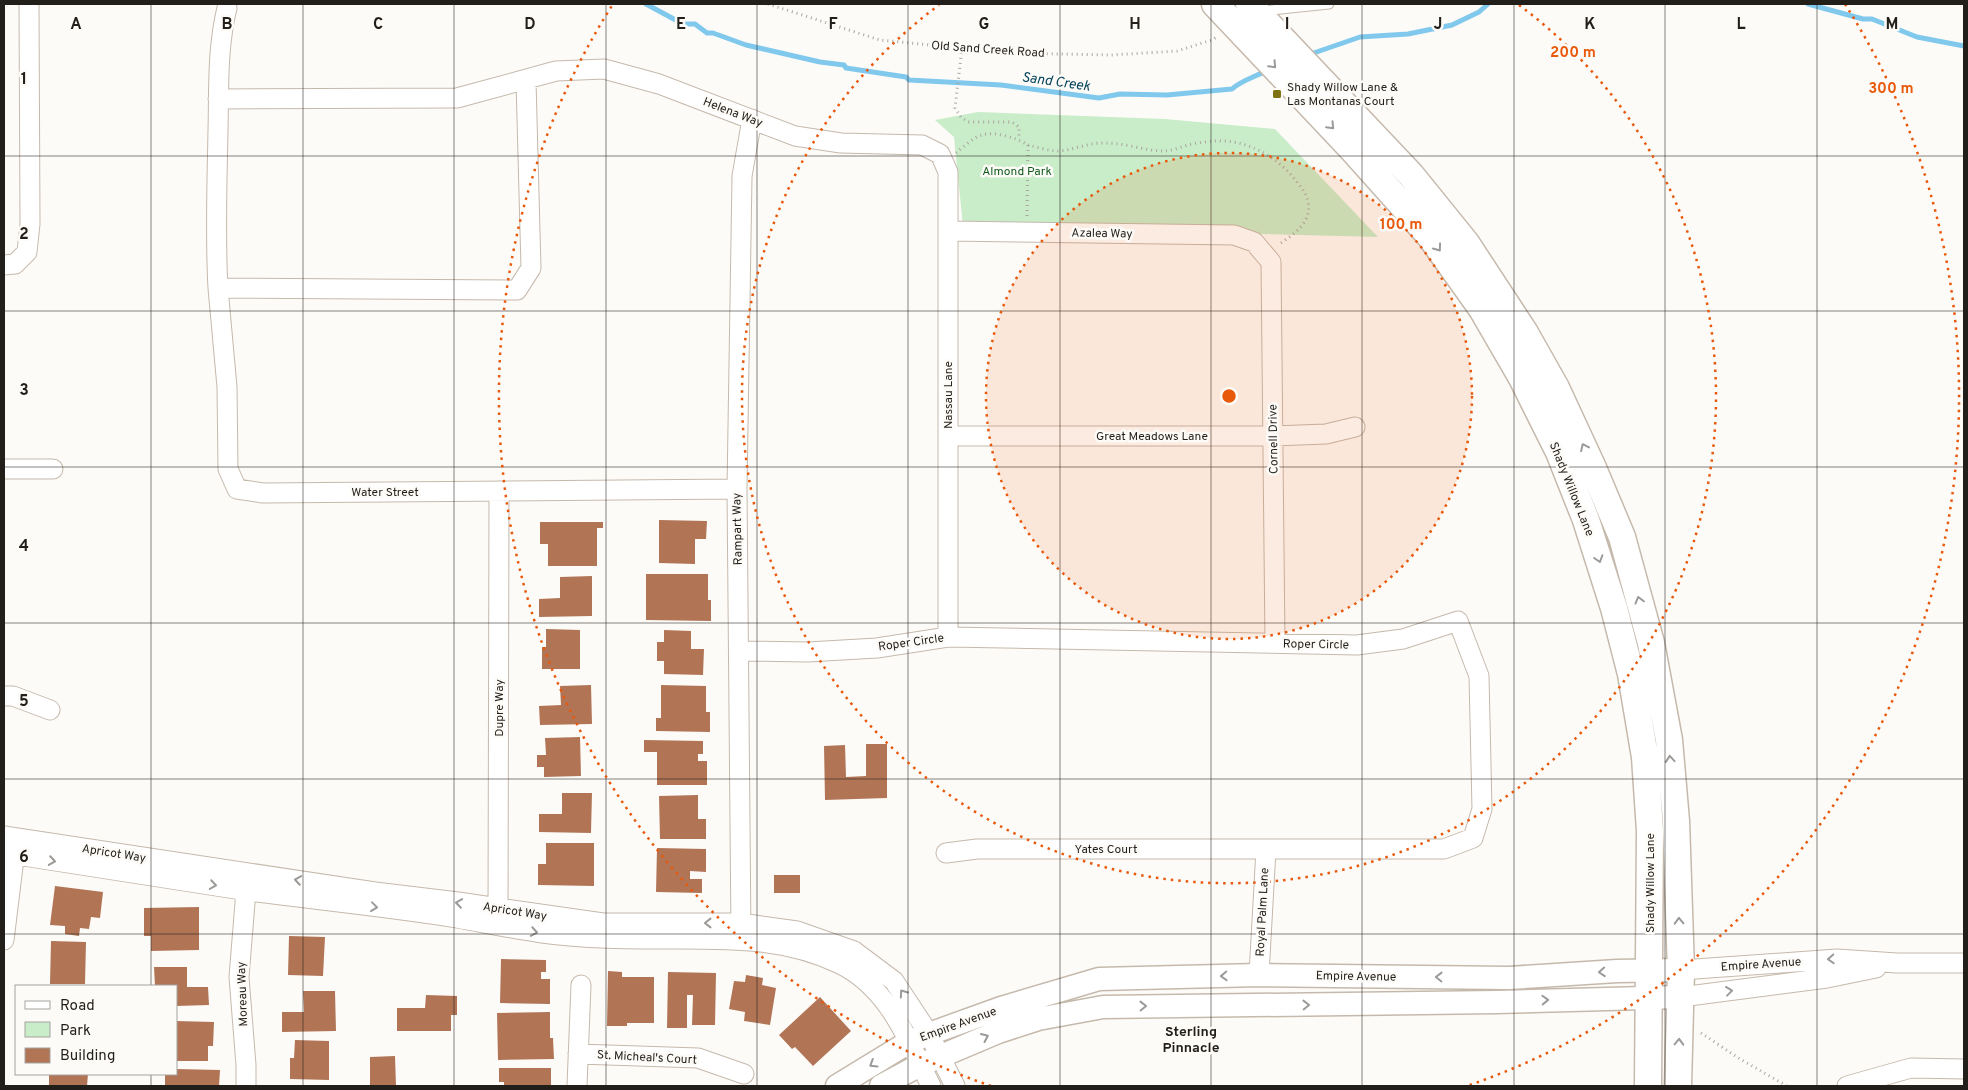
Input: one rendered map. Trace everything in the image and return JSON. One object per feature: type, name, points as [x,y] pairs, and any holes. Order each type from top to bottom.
[{"type":"main road","name":"Shady Willow Lane","points":[[1215,4],[1257,22],[1321,79],[1411,176],[1466,243],[1525,333],[1556,388],[1622,537],[1651,643],[1669,740],[1676,821],[1681,970],[1678,1086]]},
{"type":"main road","name":"Shady Willow Lane","points":[[1257,22],[1297,91],[1430,236],[1482,309],[1522,378],[1559,452],[1586,520],[1617,618],[1631,674],[1645,757],[1650,831],[1648,1086]]},
{"type":"main road","points":[[1577,497],[1601,488]]},
{"type":"street","points":[[4,264],[14,264],[27,252],[30,224],[29,4]]},
{"type":"street","points":[[227,8],[221,31],[218,99],[215,246],[218,288],[517,290],[531,268],[526,81]]},
{"type":"street","name":"Helena Way","points":[[218,99],[457,98],[526,81],[556,71],[604,69],[659,84],[795,136],[841,143],[922,145],[942,159]]},
{"type":"street","name":"Rampart Way","points":[[741,931],[737,489],[742,176],[752,120]]},
{"type":"street","name":"Nassau Lane","points":[[942,159],[948,172],[948,637]]},
{"type":"street","name":"Azalea Way","points":[[948,231],[1234,235],[1259,248]]},
{"type":"street","name":"Cornell Drive","points":[[1259,248],[1271,262],[1275,643]]},
{"type":"street","name":"Water Street","points":[[218,288],[228,387],[228,469],[237,489],[263,493],[737,489]]},
{"type":"street","name":"Great Meadows Lane","points":[[948,436],[1273,436],[1326,434],[1355,427]]},
{"type":"street","points":[[4,469],[53,469]]},
{"type":"street","name":"Dupre Way","points":[[499,917],[500,491]]},
{"type":"street","name":"Roper Circle","points":[[739,651],[808,652],[877,648],[948,637],[1357,645],[1403,639],[1458,621],[1478,676],[1482,809],[1473,838],[1444,850],[1266,850]]},
{"type":"street","points":[[4,696],[13,696],[50,710]]},
{"type":"street","points":[[4,940],[9,846]]},
{"type":"street","name":"Apricot Way","points":[[9,846],[247,882],[448,917],[499,917],[741,931],[797,930],[854,951],[894,981],[930,1061],[955,1086]]},
{"type":"street","name":"Yates Court","points":[[946,853],[977,850],[1266,850]]},
{"type":"street","name":"Royal Palm Lane","points":[[1259,975],[1266,850]]},
{"type":"street","name":"Moreau Way","points":[[246,1086],[239,977],[247,882]]},
{"type":"street","name":"Empire Avenue","points":[[837,1086],[919,1038],[1001,1008],[1099,979],[1259,975],[1509,978],[1617,971],[1681,970],[1837,959],[1897,963],[1964,963]]},
{"type":"street","name":"Empire Avenue","points":[[881,1086],[930,1061],[998,1032],[1038,1019],[1103,1007],[1497,1002],[1681,997],[1827,978],[1897,963]]},
{"type":"street","points":[[577,1086],[581,985]]},
{"type":"street","name":"St. Micheal's Court","points":[[578,1054],[698,1058],[744,1074]]},
{"type":"street","name":"Apricot Way","points":[[930,1061],[931,1086]]},
{"type":"street","points":[[1847,1086],[1911,1068],[1964,1069]]},
{"type":"lane","points":[[1257,22],[1271,10],[1329,4]]},
{"type":"path","name":"Old Sand Creek Road","points":[[768,4],[880,40],[1010,53],[1111,56],[1177,51],[1212,40]]},
{"type":"path","points":[[962,48],[955,108],[961,117],[968,122],[1012,122],[1020,127],[1020,140]]},
{"type":"path","points":[[942,159],[982,135],[1002,136],[1020,140],[1028,145],[1057,151],[1092,143],[1107,143],[1163,151],[1192,144],[1216,141],[1233,142],[1254,148],[1273,158],[1286,168],[1307,194],[1309,209],[1305,223],[1294,234],[1259,248]]},
{"type":"path","points":[[1018,217],[1027,217],[1028,145]]},
{"type":"path","points":[[1699,1032],[1740,1059],[1787,1086]]},
{"type":"green space","name":"Almond Park","points":[[978,112],[1165,119],[1275,129],[1378,237],[963,226],[954,137],[935,120]]},
{"type":"building","points":[[659,520],[707,521],[706,539],[695,539],[695,564],[659,563]]},
{"type":"building","points":[[540,522],[603,522],[603,528],[597,528],[597,566],[548,566],[548,544],[540,544]]},
{"type":"building","points":[[646,574],[708,574],[708,600],[711,600],[711,621],[646,620]]},
{"type":"building","points":[[592,576],[592,616],[539,617],[539,599],[560,598],[560,577]]},
{"type":"building","points":[[546,629],[580,630],[580,669],[542,669],[542,647],[546,647]]},
{"type":"building","points":[[664,630],[691,631],[691,649],[704,649],[703,675],[664,674],[664,661],[657,661],[657,642],[664,642]]},
{"type":"building","points":[[591,685],[592,724],[540,725],[539,706],[561,705],[560,686]]},
{"type":"building","points":[[661,685],[706,686],[706,712],[710,712],[710,732],[656,731],[656,718],[661,718]]},
{"type":"building","points":[[580,737],[581,776],[544,777],[544,767],[537,767],[537,755],[546,755],[545,738]]},
{"type":"building","points":[[644,740],[703,741],[703,754],[698,754],[698,761],[707,761],[707,785],[657,785],[657,752],[644,752]]},
{"type":"building","points":[[866,744],[887,744],[887,798],[825,800],[824,746],[845,745],[846,777],[866,776]]},
{"type":"building","points":[[562,793],[592,793],[591,833],[539,832],[539,814],[562,814]]},
{"type":"building","points":[[698,795],[698,819],[706,819],[706,839],[660,839],[659,796]]},
{"type":"building","points":[[546,843],[594,843],[594,886],[538,885],[538,864],[546,864]]},
{"type":"building","points":[[657,848],[706,849],[706,872],[690,871],[690,879],[702,879],[702,893],[656,892]]},
{"type":"building","points":[[774,875],[800,875],[800,893],[774,893]]},
{"type":"building","points":[[55,886],[103,892],[100,918],[91,917],[89,929],[80,928],[79,936],[65,934],[65,926],[50,925]]},
{"type":"building","points":[[199,907],[199,950],[151,951],[151,936],[144,936],[144,908]]},
{"type":"building","points":[[289,936],[325,937],[323,976],[288,975]]},
{"type":"building","points":[[51,941],[86,942],[85,984],[50,984]]},
{"type":"building","points":[[501,959],[546,960],[546,972],[541,972],[541,979],[550,979],[550,1004],[500,1003]]},
{"type":"building","points":[[154,967],[187,967],[187,987],[208,987],[209,1005],[178,1006],[178,985],[155,985]]},
{"type":"building","points":[[608,971],[622,972],[622,977],[654,977],[654,1023],[627,1023],[627,1026],[607,1026]]},
{"type":"building","points":[[668,972],[716,973],[715,1025],[692,1025],[693,995],[687,995],[687,1028],[667,1028]]},
{"type":"building","points":[[746,975],[763,978],[762,985],[776,988],[770,1025],[744,1021],[745,1012],[729,1009],[734,981],[745,982]]},
{"type":"building","points":[[303,991],[335,991],[336,1031],[282,1032],[282,1012],[304,1012]]},
{"type":"building","points":[[426,995],[457,996],[457,1015],[451,1015],[451,1031],[397,1031],[397,1008],[425,1008]]},
{"type":"building","points":[[820,997],[851,1031],[813,1066],[795,1047],[792,1049],[779,1035]]},
{"type":"building","points":[[550,1012],[550,1038],[553,1038],[554,1059],[498,1060],[497,1013]]},
{"type":"building","points":[[178,1021],[214,1022],[213,1046],[208,1046],[208,1061],[178,1061]]},
{"type":"building","points":[[295,1040],[329,1041],[329,1080],[290,1079],[290,1058],[294,1058]]},
{"type":"building","points":[[395,1056],[396,1086],[370,1086],[370,1057]]},
{"type":"building","points":[[499,1068],[551,1068],[551,1086],[504,1086],[504,1082],[499,1082]]},
{"type":"building","points":[[178,1069],[220,1070],[219,1086],[165,1086],[165,1075],[178,1075]]},
{"type":"building","points":[[49,1075],[88,1075],[87,1086],[49,1086]]},
{"type":"waterway","name":"Sand Creek","points":[[646,4],[683,24],[695,24],[707,33],[713,33],[746,45],[820,62],[844,65],[846,68],[906,77],[909,80],[1001,85],[1099,98],[1120,94],[1167,95],[1232,89],[1268,70]]},
{"type":"waterway","name":"Sand Creek","points":[[1308,55],[1360,37],[1408,34],[1452,25],[1479,12],[1488,4]]},
{"type":"waterway","name":"Sand Creek","points":[[1808,4],[1863,19],[1872,19],[1917,37],[1964,46]]},
{"type":"place","name":"Shady Willow Lane & Las Montanas Court","points":[[1277,94]]},
{"type":"district","name":"Sterling Pinnacle","points":[[1191,1040]]}]
